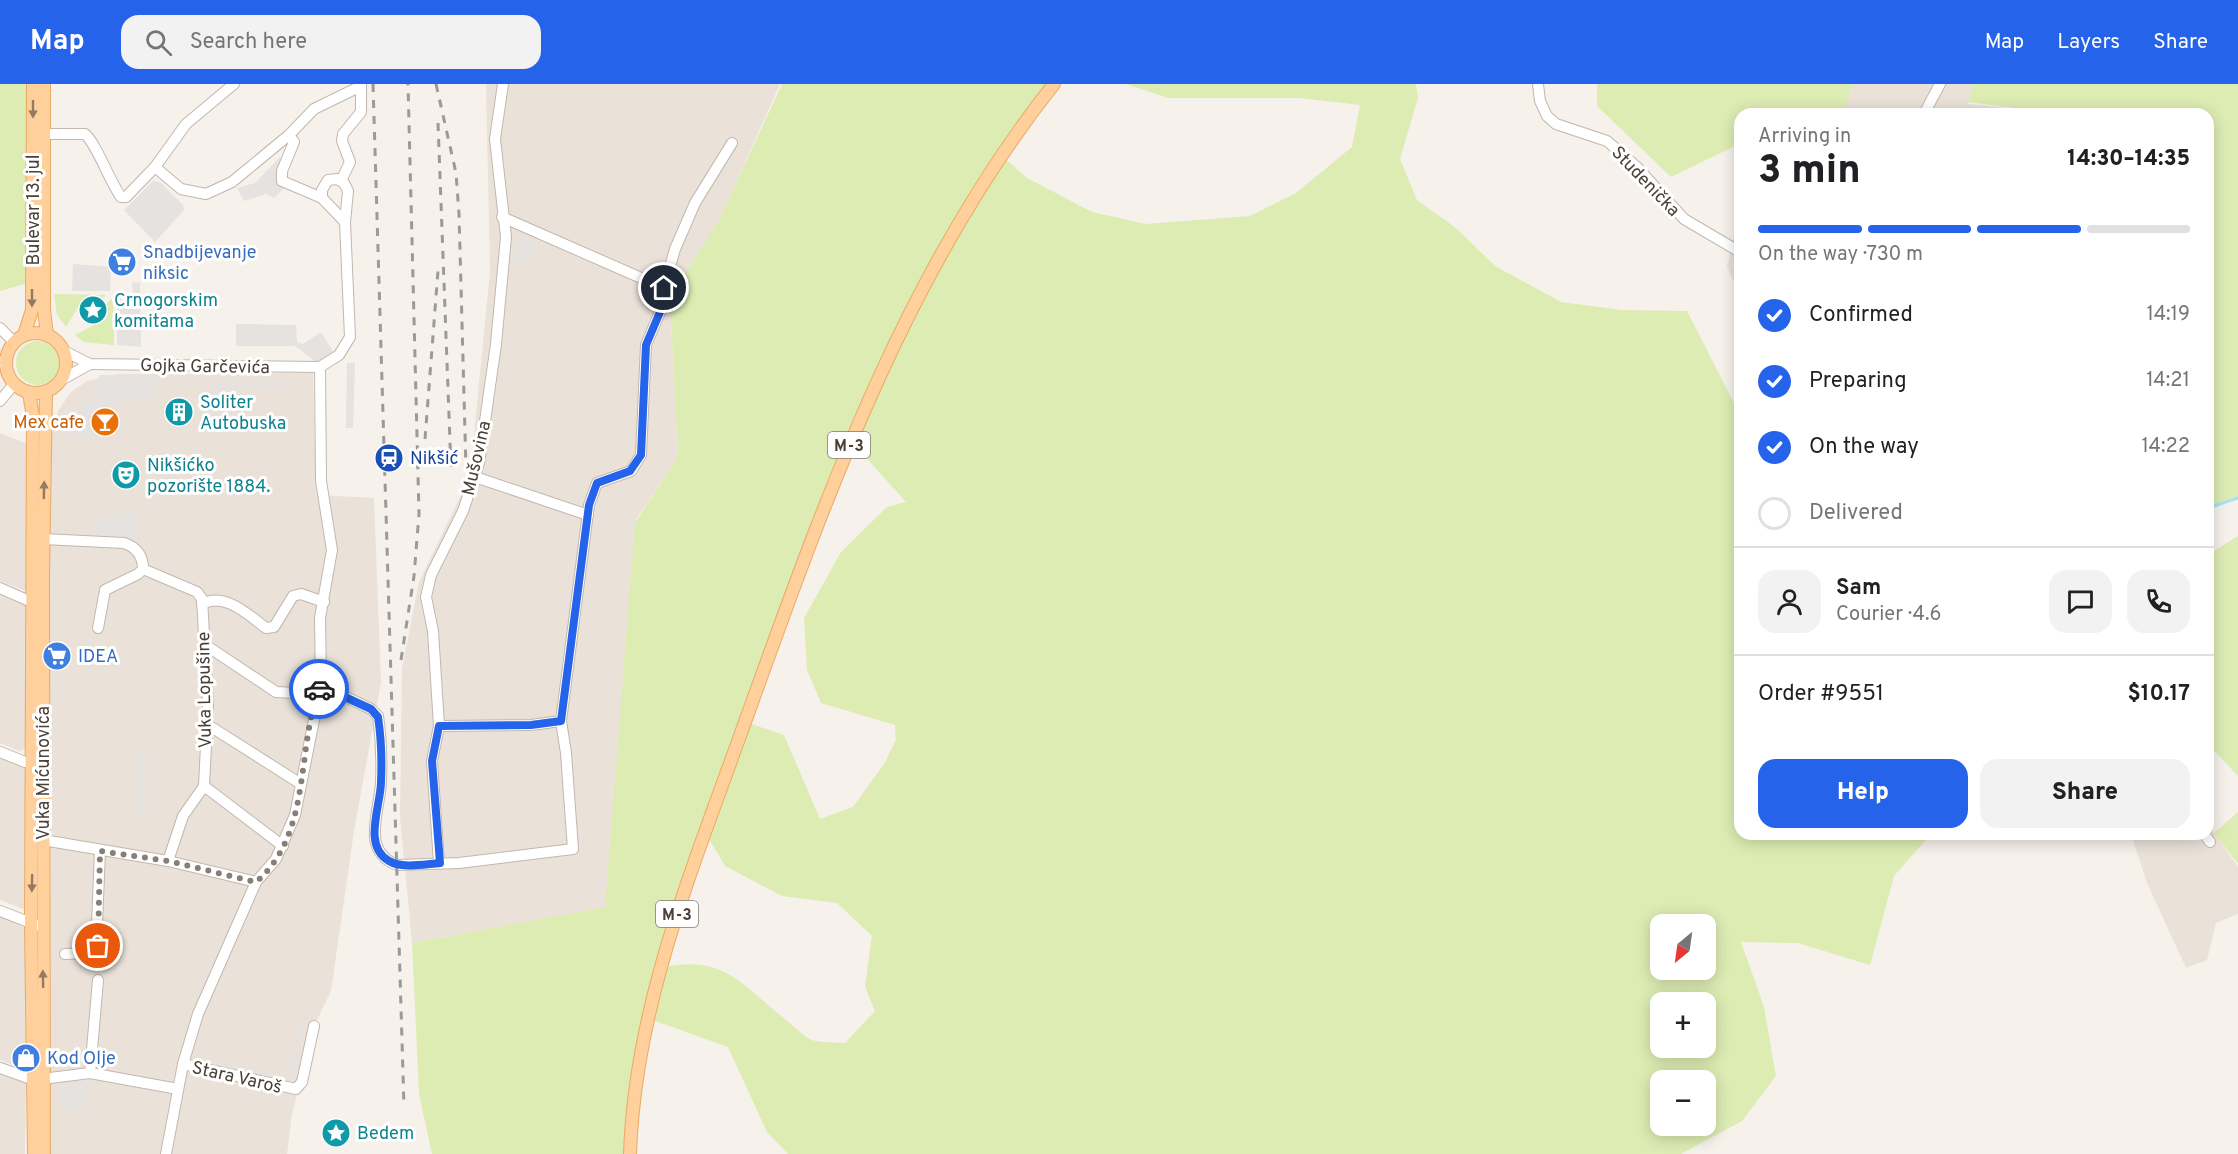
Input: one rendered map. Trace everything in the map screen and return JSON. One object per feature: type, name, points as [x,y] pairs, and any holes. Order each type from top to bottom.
[{"type":"main road","name":"Bulevar 13. jul","points":[[33,84],[39,134],[44,310],[47,335]]},
{"type":"main road","name":"Bulevar 13. jul","points":[[19,339],[32,310],[39,134],[44,84]]},
{"type":"main road","name":"M-3","points":[[630,1154],[640,1048],[665,950],[759,686],[853,435],[898,333],[930,272],[1002,156],[1054,84]]},
{"type":"main road","points":[[47,335],[64,351],[66,371],[62,380],[46,392],[29,393],[14,384],[3,362],[19,339],[47,335]]},
{"type":"main road","name":"Vuka Mićunovića","points":[[38,600],[43,539],[46,392]]},
{"type":"main road","name":"Vuka Mićunovića","points":[[29,393],[33,411],[38,600],[37,925],[39,1080],[44,1154]]},
{"type":"main road","name":"Vuka Mićunovića","points":[[37,925],[43,840],[38,764]]},
{"type":"main road","name":"Vuka Mićunovića","points":[[34,1154],[39,1080]]},
{"type":"street","points":[[39,134],[82,133],[90,138],[109,181],[120,197],[126,197],[156,167],[186,124],[234,84]]},
{"type":"street","name":"Mušovina","points":[[440,863],[432,761],[439,726],[433,632],[431,616],[426,604],[427,587],[463,511],[475,477],[496,344],[506,237],[495,139],[503,84]]},
{"type":"street","name":"Studenička","points":[[1538,84],[1540,101],[1546,116],[1556,124],[1607,141],[1637,167],[1684,219],[1734,248]]},
{"type":"street","points":[[1927,108],[1940,84]]},
{"type":"street","points":[[156,167],[181,189],[206,194],[232,182],[289,135],[314,109],[361,85],[361,112],[343,134],[342,141],[350,162],[340,181]]},
{"type":"street","points":[[289,135],[294,142],[282,171],[282,181],[322,198],[345,222]]},
{"type":"street","points":[[204,644],[276,692],[319,690],[371,709],[378,717],[381,784],[374,828],[379,851],[389,862],[398,865],[470,862],[573,849],[573,826],[566,787],[566,753],[561,721],[588,515],[597,483],[630,471],[641,455],[646,345],[663,305],[664,288],[675,249],[695,203],[732,143]]},
{"type":"street","points":[[166,1154],[183,1064],[198,1014],[256,882],[267,872],[283,846],[295,815],[319,690],[320,618],[332,550],[321,481],[320,367],[339,355],[350,337],[345,222],[348,191],[340,181],[328,180],[322,189],[322,198]]},
{"type":"street","points":[[502,217],[664,288]]},
{"type":"street","points":[[0,328],[19,339]]},
{"type":"street","points":[[64,351],[90,364]]},
{"type":"street","points":[[62,380],[90,364]]},
{"type":"street","name":"Gojka Garčevića","points":[[90,364],[320,367]]},
{"type":"street","points":[[0,400],[14,384]]},
{"type":"street","points":[[475,477],[588,515]]},
{"type":"street","points":[[43,539],[124,543],[138,551],[142,557],[143,569],[138,574],[105,590],[98,628]]},
{"type":"street","points":[[143,569],[197,592],[202,604],[211,599],[221,600],[266,628],[274,627],[293,596],[302,594],[324,602]]},
{"type":"street","points":[[0,588],[38,600]]},
{"type":"street","name":"Vuka Lopušine","points":[[202,604],[208,725],[204,786]]},
{"type":"street","points":[[439,726],[531,725],[561,721]]},
{"type":"street","points":[[208,725],[301,784]]},
{"type":"street","points":[[0,752],[38,764]]},
{"type":"street","points":[[168,861],[183,816],[204,786],[283,846]]},
{"type":"street","points":[[43,840],[168,861],[256,882]]},
{"type":"street","points":[[65,954],[91,953],[96,949],[100,851]]},
{"type":"street","points":[[0,911],[37,925]]},
{"type":"street","points":[[90,1074],[98,980]]},
{"type":"street","name":"Stara Varoš","points":[[183,1064],[296,1089],[302,1082],[314,1026]]},
{"type":"street","points":[[0,1068],[39,1080]]},
{"type":"street","name":"Stara Varoš","points":[[39,1080],[90,1074],[178,1089]]},
{"type":"shaded area","points":[[486,84],[780,84],[720,219],[670,299],[678,456],[636,520],[606,907],[412,943],[400,817],[402,669],[419,582],[470,476],[490,271]]},
{"type":"shaded area","points":[[1853,84],[1973,84],[1968,104],[2004,108],[1845,108]]},
{"type":"shaded area","points":[[280,157],[287,185],[274,198],[266,194],[244,201],[237,188],[255,183]]},
{"type":"shaded area","points":[[153,181],[160,182],[183,205],[184,210],[155,242],[124,210]]},
{"type":"shaded area","points":[[522,233],[537,240],[524,266],[509,259]]},
{"type":"shaded area","points":[[1734,236],[1734,282],[1727,267]]},
{"type":"shaded area","points":[[73,264],[111,267],[110,291],[72,291]]},
{"type":"shaded area","points":[[132,282],[140,283],[141,347],[117,345],[117,295],[133,294]]},
{"type":"shaded area","points":[[236,324],[296,325],[297,342],[303,344],[321,332],[334,353],[318,364],[295,346],[236,346]]},
{"type":"shaded area","points":[[347,363],[355,363],[353,428],[346,428]]},
{"type":"shaded area","points":[[313,373],[316,495],[374,498],[381,682],[354,831],[331,991],[314,1026],[292,1114],[287,1154],[49,1154],[48,599],[51,437],[58,411],[71,392],[87,381],[117,374]]},
{"type":"shaded area","points":[[99,375],[157,376],[156,400],[111,401],[98,417],[97,438],[71,437],[71,418],[94,392]]},
{"type":"shaded area","points":[[214,380],[284,382],[283,388],[237,387],[236,404],[214,404]]},
{"type":"shaded area","points":[[0,433],[32,446],[26,591],[0,581]]},
{"type":"shaded area","points":[[139,513],[138,545],[122,538],[95,537],[92,526],[103,515]]},
{"type":"shaded area","points":[[0,593],[29,605],[29,745],[20,751],[0,743]]},
{"type":"shaded area","points":[[138,753],[145,753],[145,813],[138,813]]},
{"type":"shaded area","points":[[0,754],[31,767],[30,901],[23,909],[0,900]]},
{"type":"shaded area","points":[[2214,833],[2238,867],[2238,914],[2216,923],[2207,960],[2186,968],[2147,883],[2133,840],[2214,840]]},
{"type":"shaded area","points":[[0,912],[12,916],[29,933],[29,1071],[0,1060]]},
{"type":"shaded area","points":[[302,1017],[306,1019],[293,1080],[288,1079]]},
{"type":"shaded area","points":[[218,1061],[288,1079],[287,1085],[216,1068]]},
{"type":"shaded area","points":[[0,1072],[26,1083],[25,1154],[0,1154]]},
{"type":"shaded area","points":[[90,1073],[81,1114],[59,1104],[59,1077]]},
{"type":"green space","points":[[0,84],[26,84],[28,283],[0,291]]},
{"type":"green space","points":[[782,84],[1055,84],[1002,156],[1027,178],[1092,212],[1146,224],[1250,216],[1296,193],[1352,147],[1360,105],[1300,98],[1168,98],[1126,84],[1416,84],[1418,98],[1400,159],[1417,200],[1456,228],[1495,266],[1561,302],[1622,310],[1687,311],[1734,403],[1734,840],[1926,840],[1894,876],[1870,965],[1798,943],[1741,942],[1764,1007],[1776,1076],[1742,1121],[1716,1135],[1716,1070],[1650,1070],[1650,1136],[1714,1136],[1681,1154],[788,1154],[767,1132],[728,1047],[647,1018],[631,1154],[432,1154],[419,1094],[412,943],[605,907],[635,523],[678,456],[670,299],[720,218]],"holes":[[[854,437],[870,462],[906,502],[887,507],[841,552],[804,618],[807,670],[821,703],[895,725],[896,740],[884,764],[853,807],[820,819],[784,735],[746,722]],[[706,834],[725,866],[782,896],[837,903],[872,936],[865,987],[875,1011],[845,1043],[809,1039],[743,984],[717,969],[682,964],[660,968]]]},
{"type":"green space","points":[[1597,84],[1853,84],[1845,108],[1734,108],[1734,146],[1671,177],[1597,106]]},
{"type":"green space","points":[[1973,84],[2238,84],[2238,498],[2214,507],[2214,108],[2014,108],[1968,102]]},
{"type":"green space","points":[[54,294],[106,295],[95,306],[80,304],[66,327],[57,315]]},
{"type":"green space","points":[[113,298],[114,345],[84,342],[75,335],[98,323],[98,310]]},
{"type":"green space","points":[[38,341],[54,347],[60,363],[54,379],[38,385],[22,379],[16,363],[22,347]]},
{"type":"green space","points":[[2238,536],[2238,776],[2214,750],[2214,551]]},
{"type":"green space","points":[[2238,812],[2238,864],[2214,833]]},
{"type":"waterway","points":[[2214,506],[2238,498]]},
{"type":"railway","points":[[373,84],[404,1107]]},
{"type":"railway","points":[[401,660],[414,576],[419,514],[408,84]]},
{"type":"railway","points":[[436,84],[456,173],[466,469]]},
{"type":"railway","points":[[438,123],[451,469]]},
{"type":"railway","points":[[425,439],[438,271]]},
{"type":"way so far","points":[[98,946],[100,851],[168,861],[256,882],[267,872],[283,846],[295,815],[319,689]]},
{"type":"place","name":"Snadbijevanje niksic","points":[[122,262]]},
{"type":"place","name":"Crnogorskim komitama","points":[[93,310]]},
{"type":"place","name":"Soliter Autobuska","points":[[179,412]]},
{"type":"place","name":"Mex cafe","points":[[105,422]]},
{"type":"place","name":"Nikšić","points":[[389,458]]},
{"type":"place","name":"Nikšićko pozorište 1884.","points":[[126,475]]},
{"type":"place","name":"IDEA","points":[[57,656]]},
{"type":"place","name":"Kod Olje","points":[[26,1058]]},
{"type":"place","name":"Bedem","points":[[336,1133]]},
{"type":"route","points":[[319,689],[321,686],[371,709],[378,717],[381,784],[374,828],[379,851],[383,857],[398,865],[440,863],[432,761],[439,726],[531,725],[561,721],[577,615],[589,505],[597,483],[602,479],[621,477],[637,465],[641,455],[646,345],[663,305],[664,288]]}]
